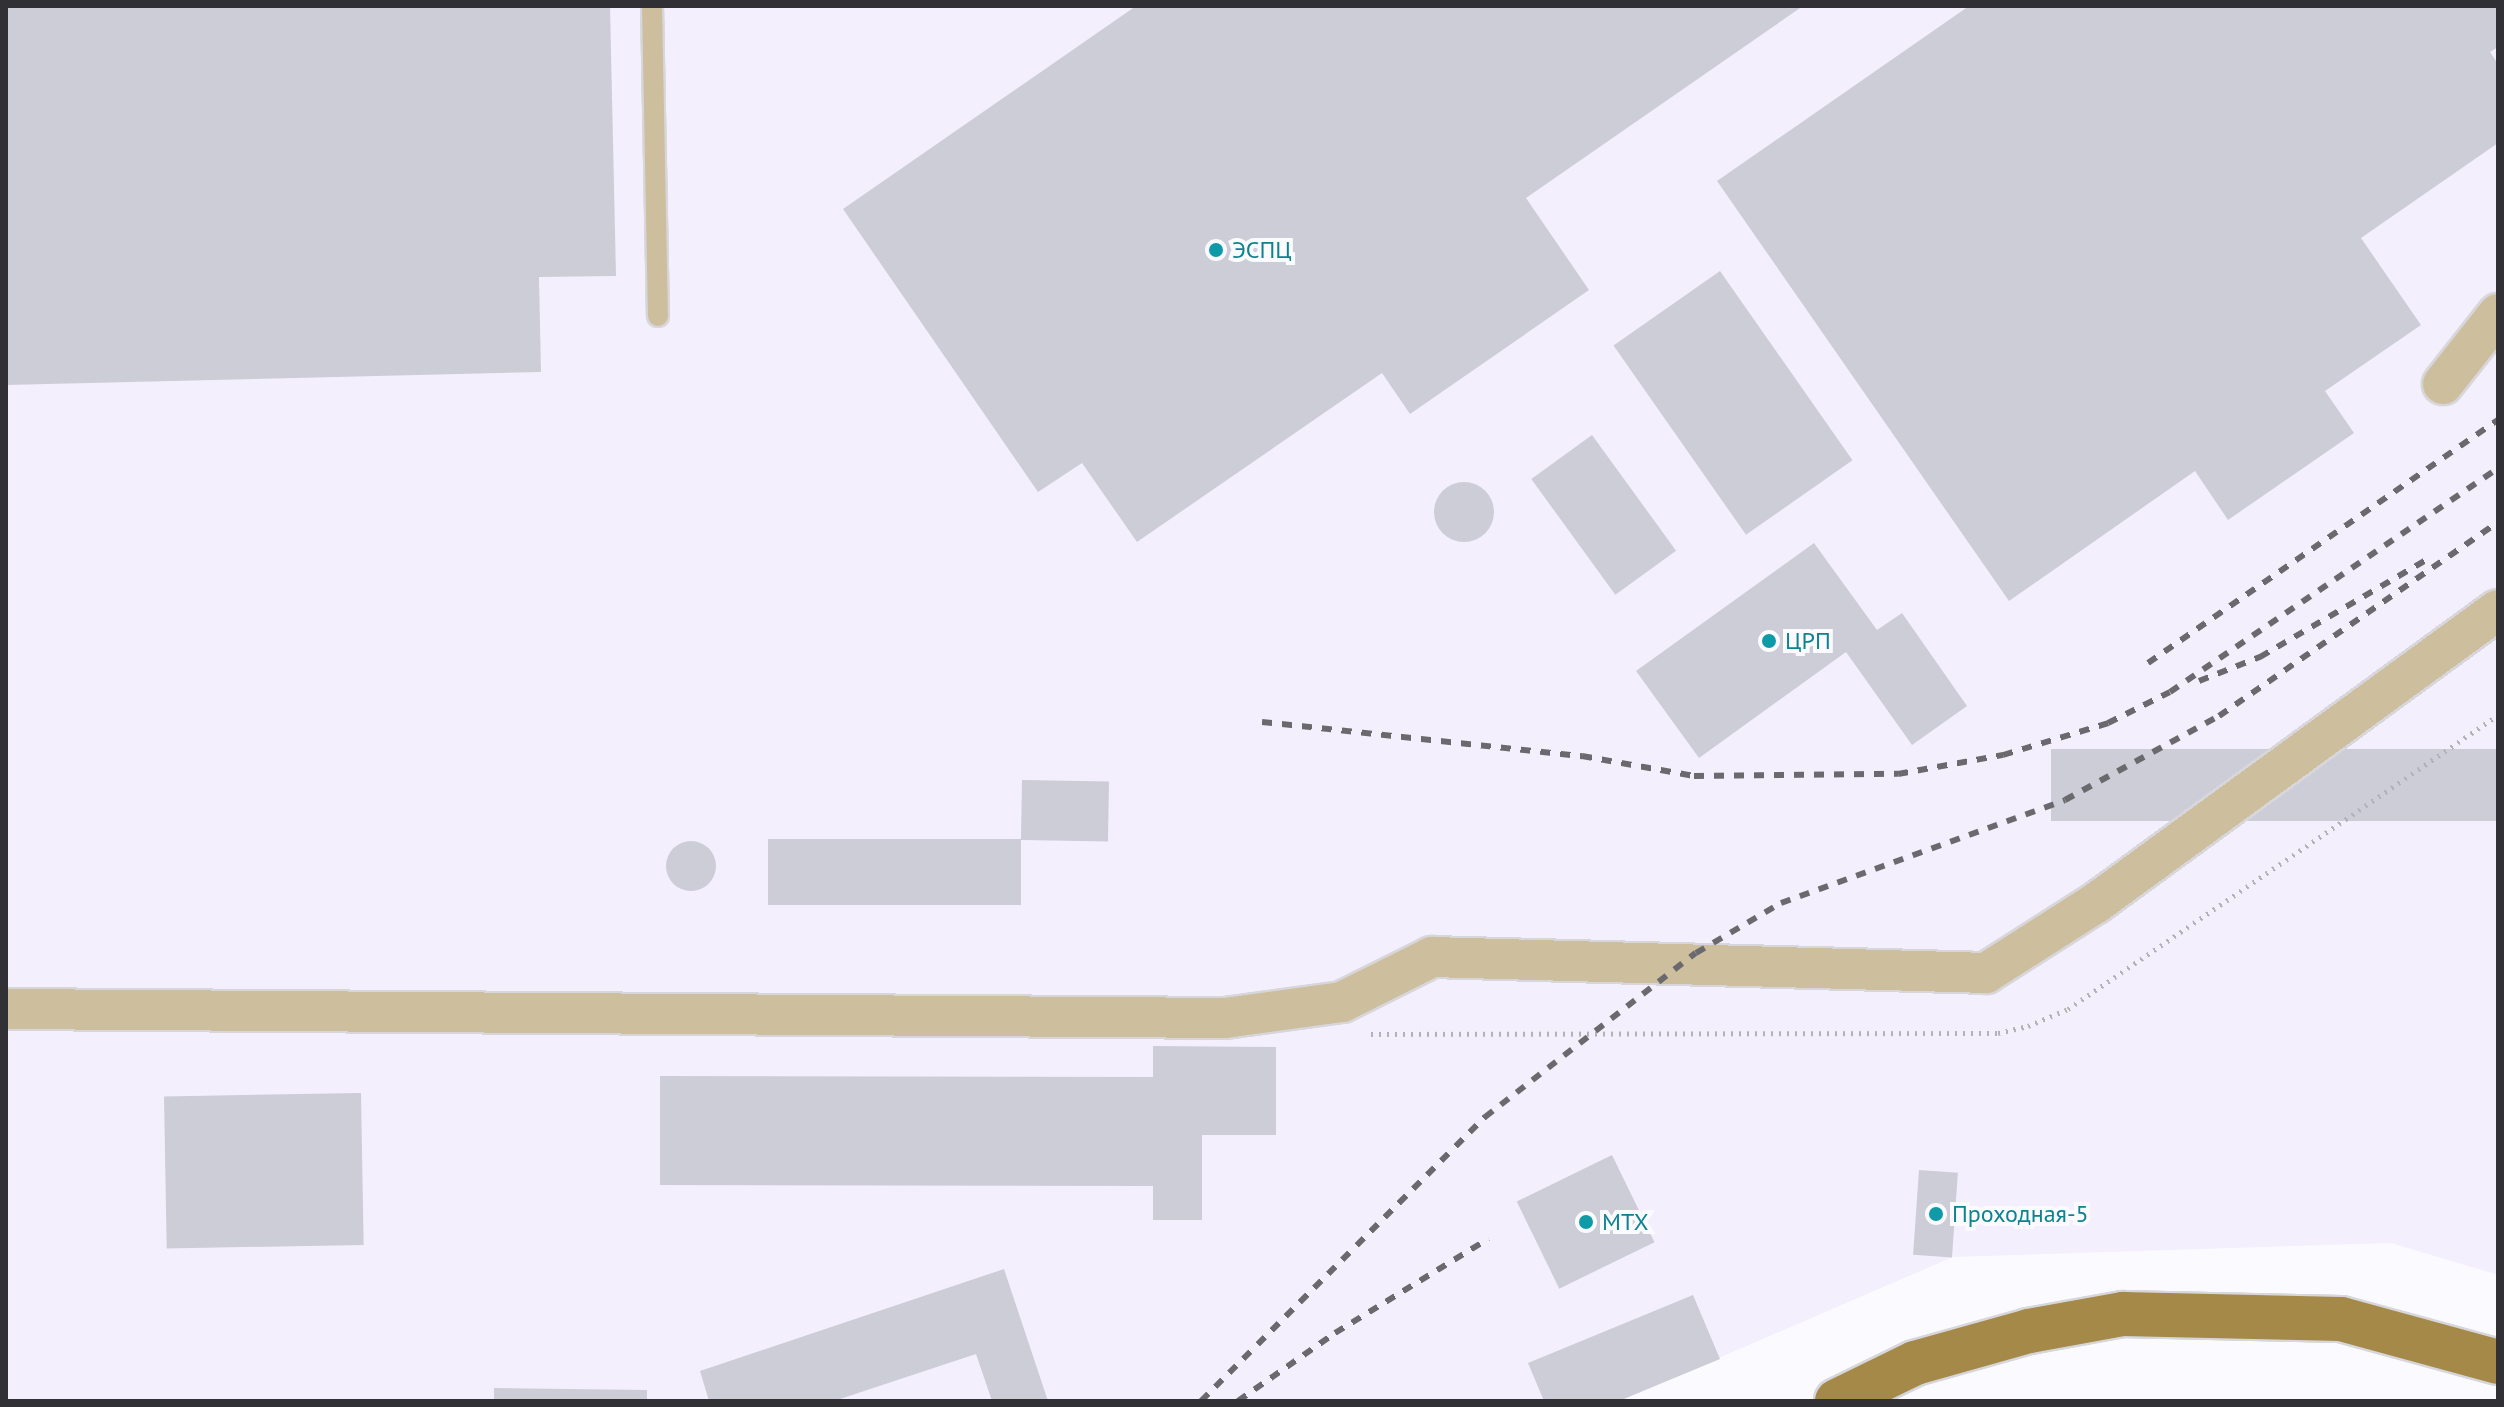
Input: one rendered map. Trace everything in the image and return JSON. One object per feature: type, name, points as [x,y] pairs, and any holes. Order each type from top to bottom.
[{"type":"main road","points":[[1837,1401],[1915,1363],[2029,1331],[2123,1314],[2341,1319],[2498,1362]]},
{"type":"street","points":[[2443,384],[2498,314]]},
{"type":"street","points":[[6,1009],[1225,1018],[1342,1002],[1432,957],[1986,973],[2096,903],[2498,610]]},
{"type":"lane","points":[[652,6],[658,316]]},
{"type":"shaded area","points":[[6,6],[2498,6],[2498,1275],[2391,1243],[1953,1257],[1619,1401],[6,1401]]},
{"type":"building","points":[[6,6],[610,6],[616,276],[539,277],[541,372],[6,385]]},
{"type":"building","name":"ЭСПЦ","points":[[1136,6],[1803,6],[1526,198],[1589,290],[1410,414],[1382,373],[1137,542],[1082,463],[1038,492],[843,209]]},
{"type":"building","points":[[1969,6],[2498,6],[2498,47],[2490,52],[2498,64],[2498,143],[2361,238],[2421,325],[2325,391],[2354,433],[2228,520],[2195,471],[2009,601],[1717,181]]},
{"type":"building","points":[[1720,271],[1852,460],[1746,535],[1614,346]]},
{"type":"building","points":[[1592,435],[1676,551],[1615,595],[1531,479]]},
{"type":"building","points":[[1464,482],[1475,484],[1485,491],[1492,501],[1492,523],[1485,533],[1475,540],[1464,542],[1453,540],[1443,533],[1436,523],[1434,512],[1436,501],[1443,491],[1453,484]]},
{"type":"building","name":"ЦРП","points":[[1814,543],[1877,630],[1902,613],[1967,706],[1912,745],[1846,652],[1699,758],[1636,671]]},
{"type":"building","points":[[2051,749],[2498,749],[2498,821],[2051,821]]},
{"type":"building","points":[[1022,780],[1109,782],[1108,842],[1021,840]]},
{"type":"building","points":[[768,839],[1021,839],[1021,905],[768,905]]},
{"type":"building","points":[[691,841],[708,849],[716,866],[708,883],[691,891],[674,883],[666,866],[674,849]]},
{"type":"building","points":[[1153,1046],[1276,1047],[1276,1135],[1202,1135],[1202,1220],[1153,1220],[1153,1186],[660,1185],[660,1076],[1153,1077]]},
{"type":"building","points":[[361,1093],[364,1245],[167,1248],[164,1096]]},
{"type":"building","name":"МТХ","points":[[1612,1155],[1655,1242],[1559,1289],[1517,1201]]},
{"type":"building","name":"Проходная-5","points":[[1919,1170],[1958,1173],[1952,1258],[1913,1255]]},
{"type":"building","points":[[1004,1269],[1048,1401],[992,1401],[976,1354],[834,1401],[709,1401],[700,1371]]},
{"type":"building","points":[[1693,1295],[1720,1359],[1619,1401],[1544,1401],[1528,1363]]},
{"type":"building","points":[[494,1388],[647,1390],[647,1401],[494,1401]]},
{"type":"railway","points":[[2148,663],[2498,420]]},
{"type":"railway","points":[[1262,722],[1582,756],[1694,776],[1898,774],[2003,755],[2108,723],[2170,692],[2498,468]]},
{"type":"railway","points":[[1201,1401],[1485,1117],[1696,953],[1781,903],[2065,800],[2219,716],[2498,522]]},
{"type":"railway","points":[[2199,681],[2260,657],[2431,557]]},
{"type":"railway","points":[[1238,1401],[1335,1333],[1488,1239]]},
{"type":"place","name":"ЭСПЦ","points":[[1216,250]]},
{"type":"place","name":"ЦРП","points":[[1769,641]]},
{"type":"place","name":"Проходная-5","points":[[1936,1214]]},
{"type":"place","name":"МТХ","points":[[1586,1222]]}]
